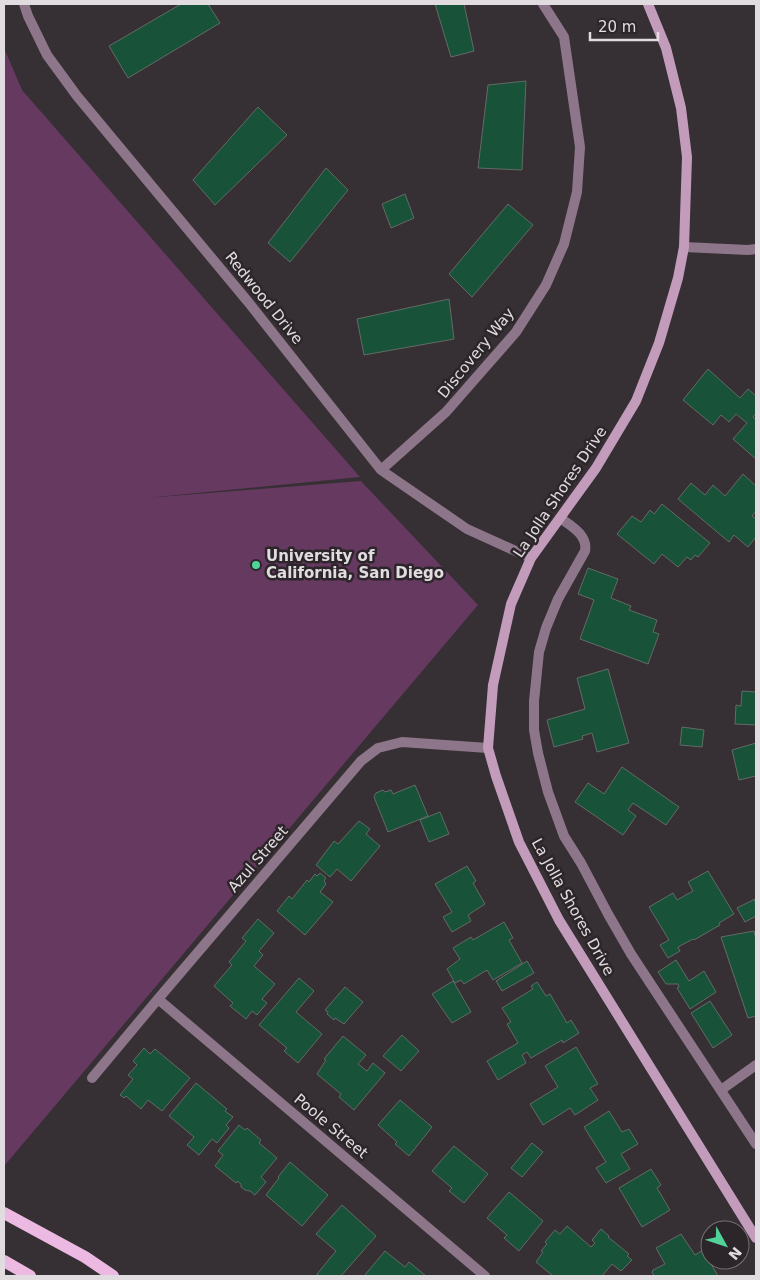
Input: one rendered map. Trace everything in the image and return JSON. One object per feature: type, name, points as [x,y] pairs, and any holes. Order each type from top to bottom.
[{"type":"main road","name":"La Jolla Shores Drive","points":[[648,4],[666,48],[681,108],[687,157],[684,247],[678,278],[659,343],[636,401],[596,468],[531,558],[511,604],[493,684],[488,748],[519,842],[560,920],[756,1238]]},
{"type":"main road","points":[[4,1214],[85,1257],[113,1276]]},
{"type":"main road","points":[[4,1262],[30,1276]]},
{"type":"street","name":"Redwood Drive","points":[[24,4],[48,55],[77,96],[237,288],[380,470],[467,528],[531,558]]},
{"type":"street","name":"Discovery Way","points":[[380,470],[446,412],[516,332],[546,285],[564,244],[578,192],[580,147],[564,36],[543,4]]},
{"type":"street","points":[[684,247],[756,249]]},
{"type":"street","points":[[560,518],[582,536],[586,544],[585,551],[558,599],[546,628],[539,652],[534,701],[534,730],[548,792],[564,836],[581,863],[612,922],[756,1144]]},
{"type":"street","name":"Azul Street","points":[[92,1078],[361,761],[378,748],[402,742],[488,748]]},
{"type":"street","name":"Poole Street","points":[[158,999],[485,1276]]},
{"type":"street","points":[[721,1090],[756,1065]]},
{"type":"shaded area","points":[[4,48],[22,90],[360,477],[146,498],[361,481],[478,605],[5,1165],[4,1165]]},
{"type":"building","points":[[181,4],[208,4],[220,23],[128,78],[109,46]]},
{"type":"building","points":[[435,4],[464,4],[474,51],[451,57]]},
{"type":"building","points":[[526,81],[522,170],[478,168],[488,85]]},
{"type":"building","points":[[258,107],[287,135],[215,205],[193,180]]},
{"type":"building","points":[[326,168],[348,190],[290,262],[268,243]]},
{"type":"building","points":[[405,194],[414,218],[391,228],[382,204]]},
{"type":"building","points":[[508,204],[533,225],[472,297],[449,274]]},
{"type":"building","points":[[449,299],[454,339],[364,355],[357,319]]},
{"type":"building","points":[[708,369],[740,398],[748,389],[756,396],[756,413],[753,417],[756,420],[756,459],[733,439],[747,423],[736,414],[729,422],[721,415],[713,425],[683,400]]},
{"type":"building","points":[[743,474],[756,486],[756,511],[752,516],[756,519],[756,537],[748,547],[734,535],[729,542],[678,499],[691,483],[705,495],[713,485],[725,496]]},
{"type":"building","points":[[662,504],[710,543],[698,557],[695,555],[691,560],[687,557],[678,567],[662,554],[654,564],[617,534],[632,516],[641,522],[650,510],[654,514]]},
{"type":"building","points":[[588,568],[618,579],[611,598],[631,606],[629,610],[657,620],[653,632],[659,634],[648,664],[580,639],[594,600],[578,594]]},
{"type":"building","points":[[608,669],[629,743],[597,752],[592,733],[582,736],[583,739],[554,747],[547,720],[585,709],[577,678]]},
{"type":"building","points":[[742,691],[756,692],[756,725],[735,724],[736,705],[741,706]]},
{"type":"building","points":[[682,727],[704,730],[702,747],[680,745]]},
{"type":"building","points":[[756,743],[756,776],[739,780],[732,750]]},
{"type":"building","points":[[622,767],[679,807],[666,825],[633,803],[628,810],[636,816],[623,835],[575,802],[588,783],[604,794]]},
{"type":"building","points":[[415,785],[428,816],[388,832],[374,797],[376,793],[383,790],[385,792],[391,790],[393,794]]},
{"type":"building","points":[[440,812],[449,834],[429,842],[420,820]]},
{"type":"building","points":[[359,821],[370,829],[366,834],[380,846],[351,881],[337,869],[330,877],[316,865],[334,841],[338,844]]},
{"type":"building","points":[[467,866],[476,881],[473,883],[485,904],[468,915],[471,921],[452,932],[443,917],[452,912],[435,884]]},
{"type":"building","points":[[708,871],[734,914],[719,923],[720,925],[678,947],[680,951],[668,958],[660,945],[669,940],[649,907],[673,893],[677,900],[693,891],[688,882]]},
{"type":"building","points":[[320,873],[326,878],[324,881],[326,884],[320,892],[333,902],[305,935],[277,911],[289,896],[292,899],[307,880],[309,882],[315,874],[317,876]]},
{"type":"building","points":[[755,899],[756,916],[745,922],[737,908]]},
{"type":"building","points":[[258,919],[274,933],[259,951],[263,955],[254,966],[275,984],[262,999],[267,1003],[257,1015],[252,1011],[246,1019],[230,1006],[233,1003],[214,986],[232,965],[229,962],[246,941],[242,938]]},
{"type":"building","points":[[504,922],[513,938],[509,940],[522,963],[493,980],[487,970],[464,984],[461,980],[455,983],[447,969],[460,959],[453,948],[471,937],[473,940]]},
{"type":"building","points":[[754,931],[756,940],[756,1016],[748,1018],[721,937]]},
{"type":"building","points":[[676,960],[689,981],[704,971],[716,992],[690,1009],[677,988],[679,987],[678,984],[666,984],[658,972]]},
{"type":"building","points":[[527,961],[534,973],[502,991],[496,981]]},
{"type":"building","points":[[299,978],[314,991],[296,1012],[322,1034],[298,1063],[284,1051],[287,1048],[259,1025]]},
{"type":"building","points":[[453,981],[471,1012],[452,1023],[432,994]]},
{"type":"building","points":[[537,982],[546,996],[550,994],[567,1023],[571,1020],[579,1033],[563,1043],[562,1040],[531,1058],[527,1052],[522,1055],[526,1063],[498,1080],[487,1061],[518,1043],[507,1024],[511,1022],[502,1008],[533,989],[531,986]]},
{"type":"building","points":[[345,987],[363,1002],[344,1024],[335,1018],[334,1020],[325,1010]]},
{"type":"building","points":[[710,1001],[732,1035],[713,1048],[691,1013]]},
{"type":"building","points":[[402,1035],[419,1051],[401,1071],[383,1056]]},
{"type":"building","points":[[343,1036],[366,1055],[358,1064],[367,1071],[373,1063],[385,1073],[354,1110],[339,1097],[341,1094],[317,1074],[326,1060],[324,1059]]},
{"type":"building","points":[[576,1047],[598,1084],[590,1088],[598,1100],[575,1115],[570,1108],[543,1125],[530,1104],[558,1087],[545,1066]]},
{"type":"building","points":[[144,1048],[150,1054],[155,1049],[190,1078],[162,1111],[148,1100],[141,1109],[126,1096],[124,1098],[120,1095],[133,1079],[128,1075],[137,1065],[133,1061]]},
{"type":"building","points":[[196,1083],[227,1109],[225,1111],[233,1117],[226,1125],[229,1128],[217,1143],[212,1139],[199,1155],[187,1145],[194,1137],[169,1116]]},
{"type":"building","points":[[400,1100],[432,1127],[409,1156],[378,1125]]},
{"type":"building","points":[[609,1111],[622,1132],[629,1129],[638,1144],[621,1154],[630,1169],[606,1183],[596,1168],[606,1162],[584,1127]]},
{"type":"building","points":[[239,1125],[245,1130],[247,1128],[261,1140],[259,1143],[277,1158],[261,1177],[266,1182],[255,1195],[245,1190],[241,1187],[241,1184],[237,1181],[236,1183],[215,1166],[223,1155],[218,1151]]},
{"type":"building","points":[[532,1143],[543,1152],[522,1177],[511,1168]]},
{"type":"building","points":[[454,1146],[488,1174],[464,1203],[449,1191],[452,1188],[432,1171]]},
{"type":"building","points":[[290,1162],[328,1195],[302,1226],[266,1195]]},
{"type":"building","points":[[651,1169],[661,1185],[657,1188],[670,1210],[642,1227],[619,1188]]},
{"type":"building","points":[[509,1192],[543,1221],[519,1251],[504,1238],[507,1235],[487,1218]]},
{"type":"building","points":[[342,1205],[376,1236],[341,1276],[319,1276],[317,1274],[336,1251],[316,1234]]},
{"type":"building","points":[[567,1226],[591,1247],[595,1243],[592,1240],[601,1229],[629,1254],[627,1256],[632,1260],[621,1271],[612,1264],[602,1276],[553,1276],[536,1262],[547,1244],[545,1242],[555,1230],[560,1234]]},
{"type":"building","points":[[681,1234],[695,1255],[700,1252],[700,1270],[715,1270],[718,1276],[655,1276],[652,1273],[653,1270],[665,1264],[656,1248]]},
{"type":"building","points":[[385,1251],[405,1267],[409,1262],[426,1276],[364,1276]]},
{"type":"place","name":"University of California, San Diego","points":[[256,565]]}]
